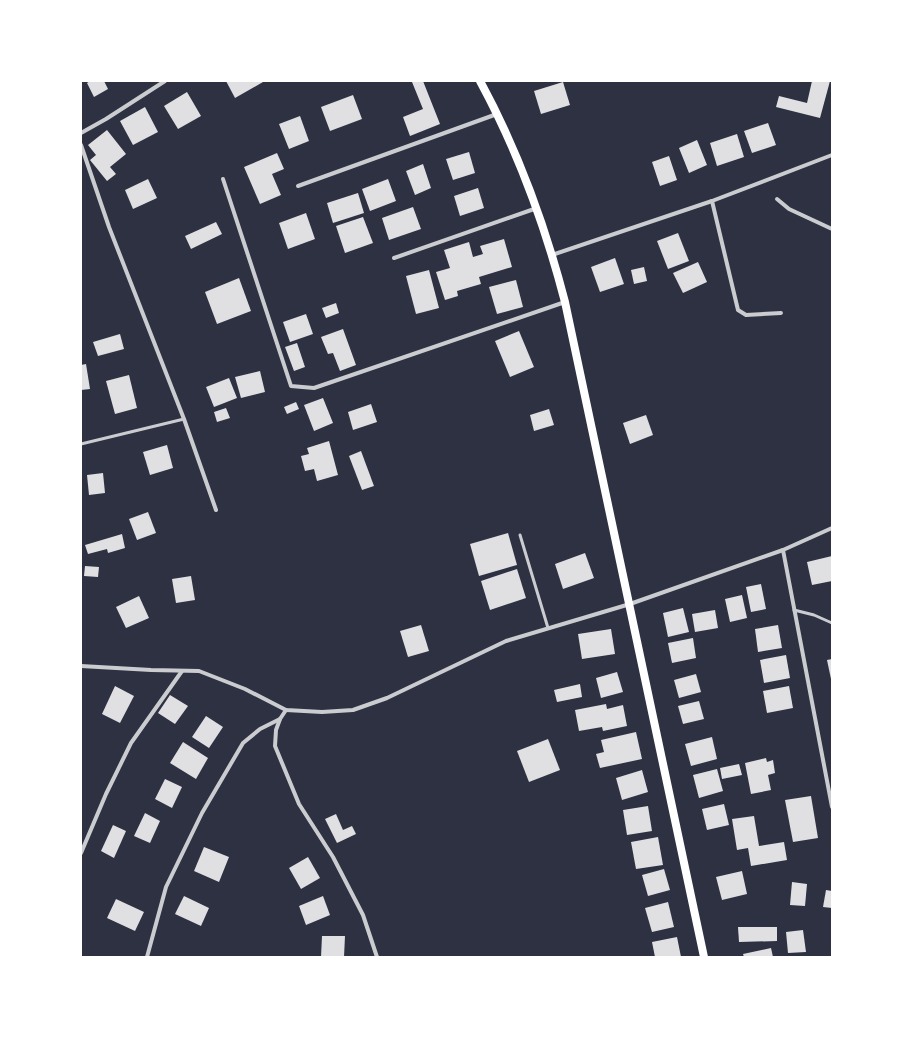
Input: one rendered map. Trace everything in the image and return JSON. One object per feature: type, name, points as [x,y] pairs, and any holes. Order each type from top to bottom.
[{"type":"main road","points":[[480,81],[518,160],[537,208],[565,302],[704,957]]},
{"type":"street","points":[[81,133],[106,120],[165,81]]},
{"type":"street","points":[[298,186],[497,114]]},
{"type":"street","points":[[81,145],[109,227],[184,419],[216,510]]},
{"type":"street","points":[[552,255],[712,201],[832,155]]},
{"type":"street","points":[[223,179],[291,386],[314,388],[565,302]]},
{"type":"street","points":[[777,199],[789,209],[832,228]]},
{"type":"street","points":[[712,201],[738,310],[746,315],[781,313]]},
{"type":"street","points":[[394,258],[537,208]]},
{"type":"street","points":[[81,666],[199,671],[245,689],[286,710],[322,712],[353,710],[387,698],[506,640],[630,604],[783,550],[832,528]]},
{"type":"street","points":[[783,550],[832,807]]},
{"type":"street","points":[[81,853],[106,794],[131,742],[182,671]]},
{"type":"street","points":[[286,710],[280,719],[276,730],[275,746],[299,804],[333,857],[364,915],[377,957]]},
{"type":"street","points":[[147,957],[166,886],[202,813],[243,743],[260,729],[280,719]]},
{"type":"lane","points":[[81,444],[184,419]]},
{"type":"lane","points":[[520,535],[548,628]]},
{"type":"lane","points":[[794,610],[814,615],[832,623]]},
{"type":"building","points":[[90,81],[104,81],[108,89],[94,97],[87,83]]},
{"type":"building","points":[[226,81],[263,81],[263,82],[235,98]]},
{"type":"building","points":[[423,81],[440,124],[410,136],[403,117],[423,109],[412,82]]},
{"type":"building","points":[[812,81],[830,81],[820,118],[776,107],[779,96],[807,103]]},
{"type":"building","points":[[563,82],[570,105],[541,114],[534,91]]},
{"type":"building","points":[[187,92],[201,116],[178,129],[164,106]]},
{"type":"building","points":[[353,95],[362,119],[330,131],[321,107]]},
{"type":"building","points":[[145,107],[158,132],[133,145],[120,121]]},
{"type":"building","points":[[300,116],[309,141],[289,149],[279,124]]},
{"type":"building","points":[[768,123],[776,145],[752,153],[744,131]]},
{"type":"building","points":[[107,130],[126,154],[110,167],[116,174],[107,181],[90,160],[96,155],[88,145]]},
{"type":"building","points":[[737,134],[744,157],[717,166],[710,143]]},
{"type":"building","points":[[697,140],[707,165],[689,173],[679,148]]},
{"type":"building","points":[[469,152],[475,173],[453,180],[446,159]]},
{"type":"building","points":[[277,153],[284,169],[272,174],[281,195],[260,204],[244,167]]},
{"type":"building","points":[[669,156],[677,180],[660,186],[652,162]]},
{"type":"building","points":[[423,164],[431,188],[415,195],[406,171]]},
{"type":"building","points":[[148,179],[157,198],[133,209],[125,190]]},
{"type":"building","points":[[388,179],[396,201],[370,211],[362,189]]},
{"type":"building","points":[[478,188],[484,208],[460,216],[454,196]]},
{"type":"building","points":[[358,193],[364,213],[333,223],[327,203]]},
{"type":"building","points":[[413,207],[421,229],[389,240],[382,218]]},
{"type":"building","points":[[306,213],[315,239],[288,249],[279,223]]},
{"type":"building","points":[[363,217],[373,243],[345,253],[336,226]]},
{"type":"building","points":[[216,222],[222,234],[191,249],[185,236]]},
{"type":"building","points":[[678,233],[689,261],[668,269],[657,241]]},
{"type":"building","points":[[504,239],[512,267],[479,277],[481,284],[457,291],[458,296],[445,300],[436,272],[450,268],[444,250],[469,242],[473,257],[483,254],[480,246]]},
{"type":"building","points":[[615,258],[624,284],[600,292],[591,267]]},
{"type":"building","points":[[698,262],[707,282],[683,293],[673,273]]},
{"type":"building","points":[[644,267],[647,281],[634,284],[631,270]]},
{"type":"building","points":[[429,270],[439,308],[416,314],[406,276]]},
{"type":"building","points":[[239,278],[251,311],[217,324],[205,292]]},
{"type":"building","points":[[516,280],[523,307],[497,314],[489,287]]},
{"type":"building","points":[[336,303],[339,313],[326,318],[322,308]]},
{"type":"building","points":[[306,314],[313,334],[290,342],[283,322]]},
{"type":"building","points":[[343,329],[356,365],[340,371],[333,353],[328,354],[321,337]]},
{"type":"building","points":[[519,331],[534,367],[510,377],[495,341]]},
{"type":"building","points":[[120,334],[124,349],[98,356],[93,342]]},
{"type":"building","points":[[297,343],[305,367],[294,371],[285,347]]},
{"type":"building","points":[[86,364],[90,389],[81,390],[81,365]]},
{"type":"building","points":[[260,371],[265,392],[241,398],[235,377]]},
{"type":"building","points":[[129,375],[137,408],[115,414],[106,381]]},
{"type":"building","points":[[229,378],[237,398],[214,407],[206,387]]},
{"type":"building","points":[[323,398],[333,423],[314,431],[304,405]]},
{"type":"building","points":[[296,402],[299,409],[287,414],[284,407]]},
{"type":"building","points":[[371,404],[377,422],[353,430],[348,412]]},
{"type":"building","points":[[226,408],[230,418],[217,422],[214,412]]},
{"type":"building","points":[[549,409],[554,425],[534,431],[530,415]]},
{"type":"building","points":[[646,415],[653,435],[630,444],[623,423]]},
{"type":"building","points":[[329,441],[338,475],[317,481],[314,469],[305,471],[301,456],[309,454],[307,448]]},
{"type":"building","points":[[167,445],[173,468],[150,475],[143,452]]},
{"type":"building","points":[[361,451],[374,486],[362,490],[349,456]]},
{"type":"building","points":[[103,473],[105,493],[89,495],[87,475]]},
{"type":"building","points":[[148,512],[156,533],[137,540],[129,519]]},
{"type":"building","points":[[508,533],[517,565],[479,576],[470,544]]},
{"type":"building","points":[[122,534],[125,548],[108,553],[107,549],[88,554],[85,545]]},
{"type":"building","points":[[585,553],[594,578],[563,589],[555,564]]},
{"type":"building","points":[[832,556],[832,581],[812,585],[807,562]]},
{"type":"building","points":[[85,566],[99,567],[98,577],[84,576]]},
{"type":"building","points":[[517,569],[526,598],[490,610],[481,581]]},
{"type":"building","points":[[191,576],[195,600],[176,603],[172,579]]},
{"type":"building","points":[[761,584],[766,609],[751,612],[746,587]]},
{"type":"building","points":[[742,595],[747,618],[730,622],[725,599]]},
{"type":"building","points":[[139,596],[149,618],[126,628],[116,607]]},
{"type":"building","points":[[683,608],[689,632],[668,637],[663,613]]},
{"type":"building","points":[[715,610],[718,628],[695,632],[692,614]]},
{"type":"building","points":[[421,625],[429,651],[408,657],[400,631]]},
{"type":"building","points":[[778,625],[782,648],[758,652],[755,629]]},
{"type":"building","points":[[611,629],[615,654],[582,659],[578,634]]},
{"type":"building","points":[[693,638],[696,658],[672,663],[668,643]]},
{"type":"building","points":[[786,655],[790,678],[764,683],[760,660]]},
{"type":"building","points":[[832,659],[832,679],[831,679],[827,660]]},
{"type":"building","points":[[617,672],[623,692],[601,698],[596,678]]},
{"type":"building","points":[[696,674],[701,692],[679,698],[674,680]]},
{"type":"building","points":[[580,684],[582,697],[557,702],[554,690]]},
{"type":"building","points":[[115,686],[134,696],[120,723],[102,714]]},
{"type":"building","points":[[789,686],[793,708],[767,713],[763,691]]},
{"type":"building","points":[[170,695],[188,706],[175,724],[158,713]]},
{"type":"building","points":[[699,701],[704,719],[683,724],[678,706]]},
{"type":"building","points":[[606,704],[607,709],[623,705],[627,726],[603,731],[602,727],[579,731],[575,710]]},
{"type":"building","points":[[206,716],[223,727],[209,748],[192,737]]},
{"type":"building","points":[[636,732],[642,759],[600,768],[596,754],[604,752],[601,740]]},
{"type":"building","points":[[712,737],[717,759],[691,766],[685,744]]},
{"type":"building","points":[[548,739],[560,770],[529,782],[517,751]]},
{"type":"building","points":[[183,742],[208,758],[196,779],[170,763]]},
{"type":"building","points":[[766,758],[767,762],[773,760],[775,773],[768,775],[771,790],[751,794],[745,763]]},
{"type":"building","points":[[739,764],[742,775],[722,779],[720,768]]},
{"type":"building","points":[[717,769],[723,791],[699,798],[693,775]]},
{"type":"building","points":[[642,770],[648,792],[622,800],[616,778]]},
{"type":"building","points":[[165,779],[182,787],[172,808],[155,799]]},
{"type":"building","points":[[811,796],[818,838],[793,842],[785,800]]},
{"type":"building","points":[[724,804],[729,825],[707,830],[702,809]]},
{"type":"building","points":[[648,806],[652,831],[627,835],[623,810]]},
{"type":"building","points":[[145,813],[160,821],[150,843],[134,836]]},
{"type":"building","points":[[336,814],[343,830],[352,826],[356,834],[337,843],[325,819]]},
{"type":"building","points":[[754,816],[759,846],[784,842],[787,860],[751,866],[748,848],[737,850],[732,819]]},
{"type":"building","points":[[113,825],[126,831],[114,858],[101,851]]},
{"type":"building","points":[[658,837],[663,865],[636,869],[631,842]]},
{"type":"building","points":[[204,847],[229,857],[219,882],[194,871]]},
{"type":"building","points":[[308,857],[320,878],[301,889],[289,868]]},
{"type":"building","points":[[664,869],[670,890],[648,896],[642,875]]},
{"type":"building","points":[[742,871],[747,894],[722,900],[716,877]]},
{"type":"building","points":[[792,882],[807,884],[805,906],[790,905]]},
{"type":"building","points":[[826,890],[832,891],[832,908],[823,907]]},
{"type":"building","points":[[184,896],[209,908],[201,926],[175,914]]},
{"type":"building","points":[[323,896],[330,915],[306,925],[299,906]]},
{"type":"building","points":[[116,899],[144,912],[135,931],[107,918]]},
{"type":"building","points":[[668,902],[674,927],[652,932],[645,908]]},
{"type":"building","points":[[738,927],[777,927],[777,941],[739,942]]},
{"type":"building","points":[[803,930],[806,952],[788,953],[786,932]]},
{"type":"building","points":[[322,936],[345,936],[344,957],[321,957]]},
{"type":"building","points":[[677,937],[681,957],[655,957],[652,942]]},
{"type":"building","points":[[771,948],[773,957],[744,957],[743,954]]}]
